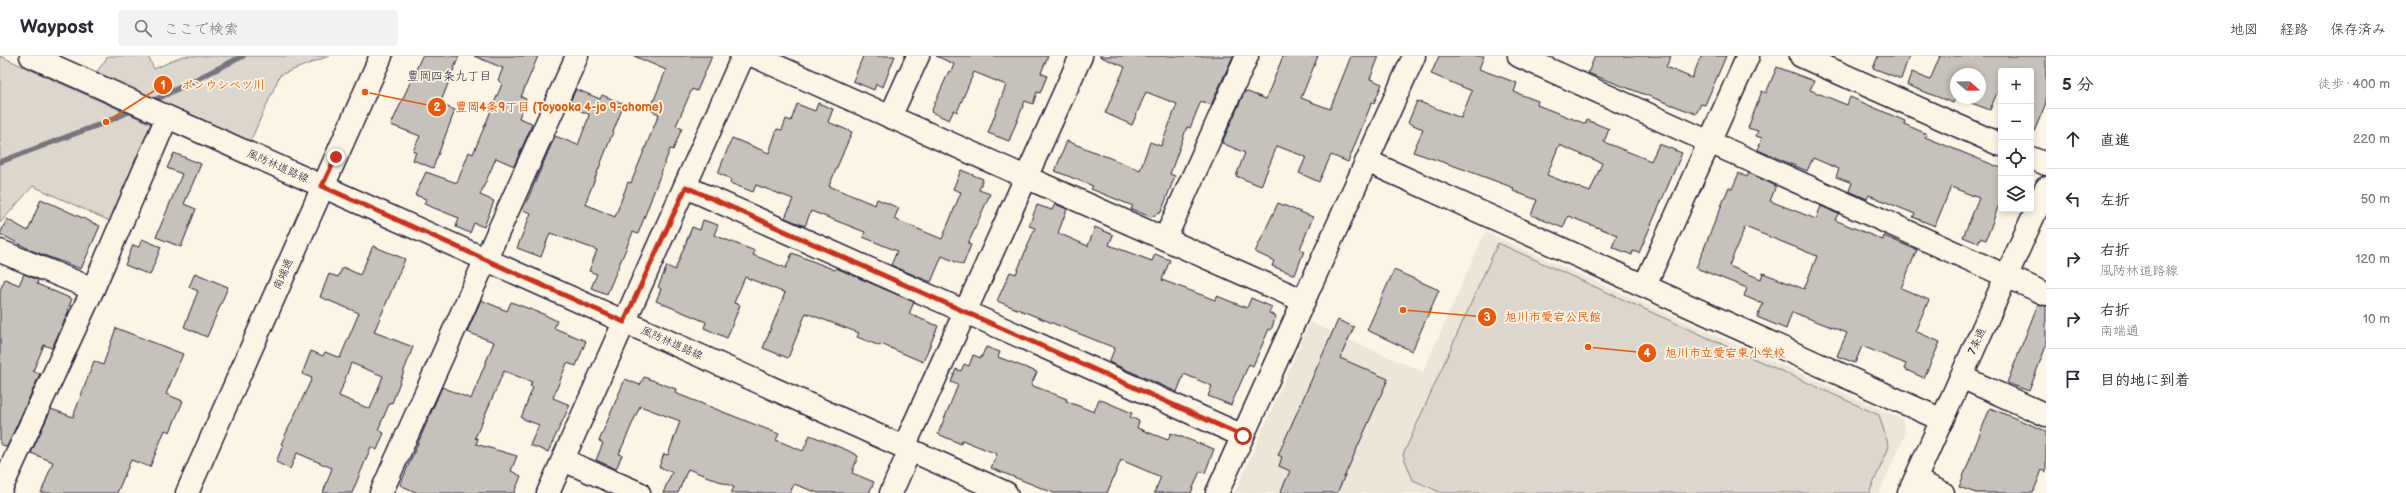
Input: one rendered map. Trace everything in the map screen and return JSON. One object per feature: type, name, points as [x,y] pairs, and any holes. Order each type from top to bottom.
[{"type":"street","name":"風防林道路線","points":[[31,56],[1006,493]]},
{"type":"street","name":"南端通","points":[[187,493],[381,56]]},
{"type":"street","points":[[381,493],[576,56]]},
{"type":"street","points":[[548,493],[686,187],[743,56]]},
{"type":"street","points":[[754,56],[1026,178],[1304,300]]},
{"type":"street","points":[[890,117],[918,56]]},
{"type":"street","points":[[891,493],[907,449],[966,312],[1081,56]]},
{"type":"street","points":[[1165,239],[1247,56]]},
{"type":"street","points":[[1217,493],[1414,56]]},
{"type":"street","points":[[1519,56],[2046,294]]},
{"type":"street","points":[[1645,285],[1748,56]]},
{"type":"street","points":[[1801,56],[1998,143]]},
{"type":"street","points":[[0,491],[93,289],[164,116]]},
{"type":"street","points":[[2034,159],[2046,164]]},
{"type":"street","points":[[1367,161],[1942,420]]},
{"type":"street","points":[[686,187],[1243,436]]},
{"type":"street","name":"7条通","points":[[1912,487],[2046,188]]},
{"type":"street","points":[[0,250],[93,289]]},
{"type":"street","points":[[1961,377],[2046,415]]},
{"type":"street","points":[[563,460],[639,493]]},
{"type":"street","points":[[1912,487],[1943,493]]},
{"type":"shaded area","points":[[0,56],[158,127],[114,223],[33,186],[0,223]]},
{"type":"shaded area","points":[[108,56],[148,56],[154,69],[183,56],[329,56],[280,75],[249,144],[94,76]]},
{"type":"shaded area","points":[[1485,232],[1902,419],[1906,433],[1879,493],[1235,493],[1310,322],[1423,372]]},
{"type":"shaded area","points":[[1498,243],[1879,415],[1889,447],[1869,493],[1442,493],[1413,480],[1403,455]]},
{"type":"building","points":[[422,56],[459,56],[440,104],[455,110],[433,168],[413,160],[416,152],[413,151],[420,136],[391,125]]},
{"type":"building","points":[[474,56],[538,56],[521,97],[526,99],[519,118],[532,123],[531,127],[514,166],[496,158],[480,195],[494,201],[484,227],[474,223],[470,233],[456,227],[459,218],[424,204],[426,199],[415,195],[426,172],[457,183],[469,152],[473,154],[502,84],[498,80],[503,68]]},
{"type":"building","points":[[634,56],[712,56],[697,91],[692,89],[676,126],[682,128],[673,150],[670,149],[638,234],[633,232],[607,294],[591,288],[597,274],[589,271],[597,250],[550,233],[541,257],[517,248],[531,213],[523,210],[555,136],[578,145],[588,119],[589,114],[568,106],[576,89],[600,99],[602,95],[624,104],[585,204],[615,217],[628,182],[631,183],[659,114],[650,110],[666,70]]},
{"type":"building","points":[[863,56],[895,56],[883,87],[876,84],[874,90],[853,81]]},
{"type":"building","points":[[936,56],[1048,56],[1041,73],[1047,76],[1040,93],[1037,92],[1033,104],[1025,101],[1009,141],[988,133],[1006,85],[974,72],[957,112],[954,110],[949,120],[931,112],[949,71],[951,72],[954,64]]},
{"type":"building","points":[[1099,56],[1233,56],[1211,105],[1201,101],[1190,128],[1187,127],[1170,174],[1175,176],[1161,212],[1151,217],[1131,209],[1133,206],[1091,189],[1093,186],[1055,171],[1067,141],[1140,170],[1150,142],[1161,146],[1177,104],[1146,92],[1132,125],[1105,113],[1125,67]]},
{"type":"building","points":[[1283,56],[1318,56],[1301,98],[1330,109],[1351,56],[1379,56],[1370,79],[1382,84],[1374,103],[1372,102],[1348,162],[1331,155],[1319,182],[1299,173],[1306,157],[1277,146],[1261,186],[1236,176],[1245,153],[1222,143],[1245,91],[1266,99]]},
{"type":"building","points":[[1439,56],[1484,56],[1479,69],[1517,83],[1514,92],[1538,101],[1537,105],[1586,124],[1587,120],[1609,129],[1604,142],[1651,161],[1659,144],[1682,153],[1639,253],[1633,251],[1632,255],[1612,247],[1617,235],[1568,216],[1563,228],[1531,215],[1537,200],[1513,191],[1514,188],[1413,152],[1423,129],[1408,123],[1417,101],[1461,118],[1472,91],[1431,74]],"holes":[[[1559,145],[1602,163],[1590,192],[1547,175]]]},
{"type":"building","points":[[1595,56],[1671,56],[1666,67],[1692,78],[1701,56],[1726,56],[1705,105],[1701,104],[1696,114],[1588,73]]},
{"type":"building","points":[[1878,56],[1909,56],[1901,79],[1873,68]]},
{"type":"building","points":[[1940,56],[2046,56],[2046,103],[2034,132],[2034,68],[1998,68],[1998,90],[1990,110],[1974,104],[1986,104],[1986,68],[1950,68],[1950,102],[1907,85],[1912,72],[1930,80]]},
{"type":"building","points":[[1777,67],[1814,81],[1810,90],[1847,105],[1850,97],[1905,121],[1904,124],[1927,134],[1925,137],[1998,167],[1998,207],[1986,240],[1980,238],[1978,243],[1963,237],[1979,198],[1951,187],[1935,226],[1913,217],[1915,214],[1869,195],[1867,199],[1849,191],[1852,183],[1836,177],[1839,169],[1813,158],[1807,171],[1758,150],[1762,138],[1756,136],[1758,131],[1748,128],[1762,91],[1766,93]]},
{"type":"building","points":[[818,103],[833,109],[828,122],[852,132],[829,186],[875,205],[877,199],[899,208],[894,219],[942,239],[961,192],[953,189],[961,170],[983,179],[979,190],[990,194],[968,244],[971,245],[963,265],[942,256],[931,282],[923,279],[891,265],[897,251],[863,237],[865,232],[811,211],[805,226],[785,218],[793,199],[756,185],[753,192],[730,183],[731,179],[718,173],[732,138],[769,153],[777,129],[782,130],[786,119],[791,121],[797,104],[815,111]]},
{"type":"building","points":[[174,153],[201,164],[184,204],[196,209],[181,247],[156,237],[182,174],[167,168]]},
{"type":"building","points":[[1739,173],[1747,177],[1749,173],[1776,186],[1770,201],[1816,219],[1821,206],[1838,214],[1835,220],[1883,240],[1884,236],[1917,250],[1901,288],[1929,300],[1915,331],[1940,342],[1924,378],[1904,369],[1906,364],[1862,346],[1855,363],[1837,356],[1847,333],[1792,312],[1786,329],[1757,317],[1763,304],[1744,296],[1747,288],[1696,268],[1729,187],[1732,189]],"holes":[[[1745,227],[1817,256],[1804,289],[1763,273],[1761,279],[1729,266]]]},
{"type":"building","points":[[41,199],[100,226],[81,269],[33,251],[0,234],[7,219],[28,231]]},
{"type":"building","points":[[1278,203],[1313,217],[1300,249],[1304,251],[1295,275],[1272,266],[1274,261],[1255,252]]},
{"type":"building","points":[[1055,204],[1067,209],[1058,233],[1088,246],[1095,227],[1113,235],[1109,245],[1152,261],[1155,254],[1170,260],[1162,280],[1215,300],[1217,296],[1247,308],[1251,298],[1272,307],[1269,313],[1276,316],[1271,330],[1269,329],[1253,366],[1249,364],[1231,405],[1208,396],[1212,386],[1184,374],[1177,392],[1109,362],[1115,348],[997,301],[1010,272],[1016,274],[1035,228],[1029,226],[1037,205],[1052,210]]},
{"type":"building","points":[[703,220],[718,225],[714,235],[755,251],[753,255],[786,268],[792,253],[835,270],[836,268],[914,302],[909,314],[938,326],[923,362],[881,344],[880,346],[857,337],[859,333],[806,313],[788,358],[763,348],[785,293],[745,277],[734,303],[740,305],[727,338],[704,328],[706,322],[656,301],[661,289],[658,287],[667,266],[675,270],[692,227],[700,230]]},
{"type":"building","points":[[142,239],[161,247],[150,275],[125,265],[133,245],[139,247]]},
{"type":"building","points":[[373,246],[405,259],[374,332],[413,347],[392,403],[390,402],[378,430],[384,433],[377,450],[371,447],[352,493],[323,493],[332,468],[297,453],[290,469],[276,462],[283,445],[281,444],[312,378],[302,374],[311,351],[323,356],[325,352],[340,358],[359,313],[320,297],[329,274],[338,277],[343,267],[360,275]],"holes":[[[351,363],[383,376],[370,409],[339,396]]]},
{"type":"building","points":[[1394,270],[1439,290],[1412,351],[1367,330]]},
{"type":"building","points":[[195,273],[228,287],[207,337],[184,327],[198,291],[189,287]]},
{"type":"building","points":[[24,274],[38,280],[37,284],[72,299],[68,309],[69,310],[52,348],[44,345],[33,371],[40,374],[7,447],[0,444],[0,290],[5,279],[19,285]]},
{"type":"building","points":[[481,300],[507,311],[511,302],[543,314],[557,321],[554,328],[586,341],[576,366],[567,363],[553,398],[570,405],[548,452],[530,445],[539,425],[521,418],[533,387],[530,386],[532,382],[504,371],[475,438],[478,439],[476,444],[517,456],[511,471],[521,476],[514,493],[418,493],[400,485],[442,387],[471,399],[494,342],[467,332]]},
{"type":"building","points":[[2038,304],[2046,306],[2046,346],[2029,391],[2007,383]]},
{"type":"building","points":[[1338,320],[1354,327],[1340,358],[1388,379],[1337,493],[1280,493],[1290,471],[1279,466],[1282,457],[1278,455]]},
{"type":"building","points":[[116,328],[183,354],[166,394],[183,401],[170,432],[165,430],[150,467],[131,460],[117,493],[41,493],[53,462],[31,453],[51,409],[73,417],[94,361],[103,365]]},
{"type":"building","points":[[986,347],[1000,352],[998,357],[1037,372],[1031,385],[1067,399],[1066,401],[1094,412],[1099,399],[1132,413],[1130,417],[1139,421],[1137,428],[1168,440],[1171,433],[1214,449],[1205,473],[1200,471],[1191,493],[1154,493],[1161,477],[1121,460],[1107,493],[1054,493],[991,468],[997,454],[962,440],[961,444],[938,434],[958,385],[951,382],[956,369],[961,371],[964,364],[969,366],[973,355],[981,358]]},
{"type":"building","points":[[644,377],[676,389],[675,393],[779,434],[776,440],[803,451],[810,435],[849,451],[858,456],[852,473],[874,482],[869,493],[818,493],[794,484],[790,493],[731,493],[734,487],[688,469],[678,493],[663,493],[672,472],[659,467],[664,454],[668,455],[680,421],[640,406],[619,454],[622,455],[616,469],[596,460],[603,443],[599,441],[625,379],[640,385]]},
{"type":"building","points":[[1990,408],[2046,431],[2046,472],[2042,470],[2033,493],[1976,493],[1959,487]]},
{"type":"waterway","points":[[149,103],[243,56]]},
{"type":"waterway","points":[[0,162],[106,122],[135,109]]},
{"type":"place","name":"豊岡4条9丁目 (Toyooka 4-jo 9-chome)","points":[[365,92]]},
{"type":"place","name":"ポンウシベツ川","points":[[106,122]]},
{"type":"place","name":"旭川市愛宕公民館","points":[[1403,310]]},
{"type":"place","name":"旭川市立愛宕東小学校","points":[[1588,347]]},
{"type":"district","name":"豊岡四条九丁目","points":[[449,76]]},
{"type":"route","points":[[336,157],[322,186],[624,322],[686,187],[1243,436]]}]
